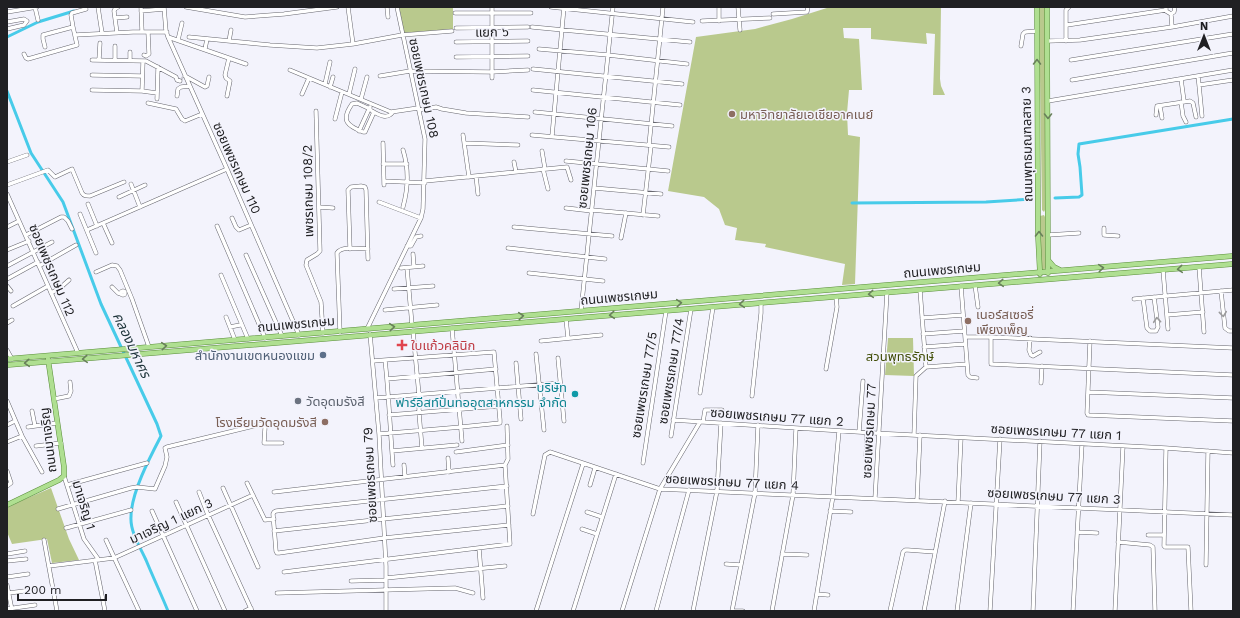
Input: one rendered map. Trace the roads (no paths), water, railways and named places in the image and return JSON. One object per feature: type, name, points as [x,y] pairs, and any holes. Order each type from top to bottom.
[{"type":"main road","name":"ถนนพุทธมณฑลสาย 3","points":[[1037,7],[1038,210],[1040,280]]},
{"type":"main road","name":"ถนนพุทธมณฑลสาย 3","points":[[1047,7],[1048,279]]},
{"type":"main road","points":[[1038,210],[1043,213],[1048,209]]},
{"type":"main road","name":"ถนนเพชรเกษม","points":[[10,359],[1233,256]]},
{"type":"main road","points":[[1028,274],[1034,271],[1039,258]]},
{"type":"main road","points":[[1048,260],[1056,269],[1062,271]]},
{"type":"main road","name":"ถนนเพชรเกษม","points":[[7,365],[1233,264]]},
{"type":"main road","points":[[853,288],[853,295]]},
{"type":"main road","points":[[692,302],[692,309]]},
{"type":"main road","points":[[248,339],[250,345]]},
{"type":"main road","name":"ถนนมาเจริญ","points":[[7,505],[59,480],[64,476],[61,443],[48,356]]},
{"type":"street","points":[[7,12],[35,7],[38,20]]},
{"type":"street","points":[[98,7],[102,33]]},
{"type":"street","points":[[117,33],[114,11],[118,7]]},
{"type":"street","points":[[186,7],[245,17],[284,14],[337,7]]},
{"type":"street","points":[[348,7],[352,44]]},
{"type":"street","points":[[387,7],[388,18]]},
{"type":"street","name":"ซอยเพชรเกษม 108","points":[[367,329],[423,209],[426,144],[397,7]]},
{"type":"street","points":[[492,7],[492,78]]},
{"type":"street","points":[[551,7],[693,22]]},
{"type":"street","name":"ซอยเพชรเกษม 106","points":[[581,311],[603,97],[614,7]]},
{"type":"street","points":[[643,214],[663,7]]},
{"type":"street","points":[[718,7],[719,21]]},
{"type":"street","points":[[738,7],[740,30]]},
{"type":"street","points":[[773,14],[807,12],[808,7]]},
{"type":"street","points":[[1066,41],[1066,10],[1069,7]]},
{"type":"street","points":[[1171,14],[1174,12],[1175,7]]},
{"type":"street","points":[[142,32],[141,9],[164,8]]},
{"type":"street","name":"ซอยเพชรเกษม 110","points":[[164,8],[166,32],[182,80],[188,84],[202,114],[299,335]]},
{"type":"street","points":[[552,136],[564,8]]},
{"type":"street","points":[[1067,25],[1166,8],[1171,14],[1172,26]]},
{"type":"street","points":[[24,54],[28,59],[78,45],[73,27],[72,13],[86,9]]},
{"type":"street","points":[[455,13],[531,12]]},
{"type":"street","points":[[1048,41],[1080,40],[1233,16]]},
{"type":"street","points":[[115,18],[127,17]]},
{"type":"street","points":[[702,22],[770,18]]},
{"type":"street","points":[[7,22],[24,19],[27,21],[24,25],[7,29]]},
{"type":"street","points":[[178,40],[182,23]]},
{"type":"street","points":[[44,47],[42,39],[44,35],[73,27]]},
{"type":"street","points":[[189,37],[317,48],[352,44],[402,35],[454,29],[528,27]]},
{"type":"street","points":[[532,27],[690,42]]},
{"type":"street","points":[[229,41],[231,30]]},
{"type":"street","points":[[1021,46],[1023,34],[1025,32],[1037,31]]},
{"type":"street","points":[[144,55],[146,56],[150,54],[148,32]]},
{"type":"street","points":[[75,35],[166,32]]},
{"type":"street","points":[[1071,60],[1233,34]]},
{"type":"street","points":[[168,37],[246,64]]},
{"type":"street","points":[[205,49],[207,39]]},
{"type":"street","name":"แยก ๖","points":[[456,42],[528,41]]},
{"type":"street","points":[[100,43],[100,60]]},
{"type":"street","points":[[115,46],[115,60]]},
{"type":"street","points":[[539,49],[687,64]]},
{"type":"street","points":[[130,52],[130,60]]},
{"type":"street","points":[[1072,80],[1233,53]]},
{"type":"street","points":[[456,57],[528,56]]},
{"type":"street","points":[[227,96],[230,80],[225,77],[229,58]]},
{"type":"street","points":[[92,60],[148,61],[188,84],[177,91],[177,96]]},
{"type":"street","points":[[142,91],[143,60]]},
{"type":"street","points":[[325,84],[330,62]]},
{"type":"street","points":[[158,67],[158,99]]},
{"type":"street","points":[[532,69],[682,84]]},
{"type":"street","points":[[290,70],[392,112],[433,106],[466,113],[528,117]]},
{"type":"street","points":[[349,94],[355,70]]},
{"type":"street","points":[[380,76],[410,71],[492,72],[528,70]]},
{"type":"street","points":[[1048,101],[1233,70]]},
{"type":"street","points":[[92,75],[142,76]]},
{"type":"street","points":[[1198,76],[1202,116]]},
{"type":"street","points":[[182,80],[205,87],[210,77]]},
{"type":"street","points":[[330,87],[333,77]]},
{"type":"street","points":[[361,100],[366,77]]},
{"type":"street","points":[[302,94],[309,78]]},
{"type":"street","points":[[1181,79],[1183,116],[1186,122]]},
{"type":"street","points":[[1199,85],[1233,80]]},
{"type":"street","points":[[92,90],[142,91],[158,93]]},
{"type":"street","points":[[533,90],[680,105]]},
{"type":"street","points":[[335,119],[342,92]]},
{"type":"street","points":[[1156,116],[1157,106],[1190,101],[1193,103],[1196,117]]},
{"type":"street","points":[[148,103],[176,109],[185,121],[202,114]]},
{"type":"street","points":[[374,112],[366,131],[363,132],[350,127],[346,121],[351,105],[357,103],[369,109],[381,116],[388,116],[392,112]]},
{"type":"street","points":[[359,131],[372,104]]},
{"type":"street","points":[[1160,106],[1162,118]]},
{"type":"street","name":"เพชรเกษม 108/2","points":[[316,111],[320,251],[318,254],[307,260],[306,265],[321,302],[323,333]]},
{"type":"street","points":[[535,112],[672,126]]},
{"type":"street","points":[[463,135],[469,177]]},
{"type":"street","points":[[532,135],[669,147]]},
{"type":"street","points":[[383,143],[384,183],[425,182],[567,167],[571,180]]},
{"type":"street","points":[[464,143],[518,145]]},
{"type":"street","points":[[403,207],[407,182],[407,164],[404,150]]},
{"type":"street","points":[[542,151],[548,189]]},
{"type":"street","points":[[7,162],[27,155]]},
{"type":"street","points":[[566,161],[668,171]]},
{"type":"street","points":[[514,162],[516,172]]},
{"type":"street","points":[[383,164],[407,164]]},
{"type":"street","points":[[7,185],[48,170],[55,177],[72,169],[82,193],[86,196],[90,196],[124,182]]},
{"type":"street","points":[[87,230],[227,169]]},
{"type":"street","points":[[476,176],[478,194]]},
{"type":"street","points":[[131,184],[140,207]]},
{"type":"street","points":[[119,197],[145,186]]},
{"type":"street","points":[[350,249],[348,190],[351,186],[361,186],[365,187],[366,190],[368,259]]},
{"type":"street","points":[[594,188],[661,194]]},
{"type":"street","name":"ซอยเพชรเกษม 112","points":[[7,194],[78,353]]},
{"type":"street","points":[[378,202],[420,218]]},
{"type":"street","points":[[88,204],[97,226]]},
{"type":"street","points":[[7,208],[12,205]]},
{"type":"street","points":[[318,207],[333,208]]},
{"type":"street","points":[[566,208],[658,216]]},
{"type":"street","points":[[621,238],[626,213]]},
{"type":"street","points":[[80,214],[96,253]]},
{"type":"street","points":[[26,235],[61,217],[66,218],[72,229]]},
{"type":"street","points":[[232,218],[239,230],[252,225]]},
{"type":"street","points":[[7,228],[19,221]]},
{"type":"street","points":[[103,223],[112,243]]},
{"type":"street","points":[[217,226],[265,338]]},
{"type":"street","points":[[514,227],[612,236]]},
{"type":"street","points":[[1104,228],[1104,235],[1118,236]]},
{"type":"street","points":[[1048,235],[1079,233]]},
{"type":"street","points":[[407,246],[411,246],[416,237],[421,236]]},
{"type":"street","points":[[7,250],[29,242]]},
{"type":"street","points":[[7,266],[52,242]]},
{"type":"street","points":[[7,279],[76,245]]},
{"type":"street","points":[[508,248],[605,259]]},
{"type":"street","points":[[340,332],[337,253],[340,250],[368,249]]},
{"type":"street","points":[[413,254],[414,267]]},
{"type":"street","points":[[246,255],[282,336]]},
{"type":"street","points":[[96,272],[112,265],[117,266],[125,294],[149,347]]},
{"type":"street","points":[[401,268],[423,266]]},
{"type":"street","points":[[1199,267],[1204,332]]},
{"type":"street","points":[[407,268],[412,325]]},
{"type":"street","points":[[1163,270],[1168,329]]},
{"type":"street","points":[[529,273],[603,281]]},
{"type":"street","points":[[221,275],[248,339]]},
{"type":"street","points":[[51,294],[69,280]]},
{"type":"street","points":[[975,285],[978,307]]},
{"type":"street","points":[[7,286],[11,291]]},
{"type":"street","points":[[13,306],[48,286]]},
{"type":"street","points":[[394,289],[433,286]]},
{"type":"street","points":[[961,286],[969,376],[977,378]]},
{"type":"street","points":[[112,287],[118,293],[125,294]]},
{"type":"street","points":[[920,290],[926,367]]},
{"type":"street","points":[[1134,299],[1233,290]]},
{"type":"street","points":[[1220,291],[1225,328],[1226,330],[1233,331]]},
{"type":"street","name":"ซอยเพชรเกษม 77","points":[[875,498],[887,292]]},
{"type":"street","points":[[826,369],[837,307],[836,297]]},
{"type":"street","points":[[1144,298],[1147,328],[1150,331],[1156,331],[1158,327],[1154,297]]},
{"type":"street","points":[[752,396],[761,303]]},
{"type":"street","points":[[385,310],[437,305]]},
{"type":"street","points":[[700,393],[712,307]]},
{"type":"street","name":"ซอยเพชรเกษม 77/4","points":[[671,436],[692,309]]},
{"type":"street","name":"ซอยเพชรเกษม 77/5","points":[[643,463],[666,310]]},
{"type":"street","points":[[1167,316],[1203,312]]},
{"type":"street","points":[[922,318],[963,315]]},
{"type":"street","points":[[226,317],[235,340]]},
{"type":"street","points":[[566,319],[568,338]]},
{"type":"street","points":[[7,322],[12,320]]},
{"type":"street","points":[[230,327],[240,325]]},
{"type":"street","points":[[452,328],[462,441]]},
{"type":"street","points":[[413,331],[422,448]]},
{"type":"street","points":[[923,334],[964,331]]},
{"type":"street","name":"ซอยเพชรเกษม 79","points":[[370,334],[379,434],[386,579],[386,611]]},
{"type":"street","points":[[541,341],[601,335]]},
{"type":"street","points":[[965,337],[1030,338],[1233,348]]},
{"type":"street","points":[[991,337],[991,364],[1233,375]]},
{"type":"street","points":[[1030,338],[1029,350],[1031,355],[1033,356],[1040,352]]},
{"type":"street","points":[[1090,341],[1088,415],[1233,421]]},
{"type":"street","points":[[924,347],[965,344]]},
{"type":"street","points":[[7,350],[10,359]]},
{"type":"street","points":[[373,361],[494,352],[496,369],[500,423],[379,434]]},
{"type":"street","points":[[536,354],[544,430]]},
{"type":"street","points":[[558,358],[564,421]]},
{"type":"street","points":[[385,360],[393,464]]},
{"type":"street","points":[[516,363],[521,419]]},
{"type":"street","points":[[914,435],[916,376],[926,367],[967,364]]},
{"type":"street","points":[[1041,383],[1042,366]]},
{"type":"street","points":[[387,379],[496,369]]},
{"type":"street","points":[[859,432],[863,381]]},
{"type":"street","points":[[54,399],[69,396],[72,391],[70,382]]},
{"type":"street","points":[[376,398],[560,382]]},
{"type":"street","points":[[1088,392],[1233,398]]},
{"type":"street","points":[[7,402],[22,436],[42,472]]},
{"type":"street","points":[[389,415],[499,406]]},
{"type":"street","points":[[622,611],[660,489],[702,422],[705,410],[722,410]]},
{"type":"street","points":[[32,411],[35,426]]},
{"type":"street","name":"ซอยเพชรเกษม 77 แยก 2","points":[[673,420],[879,433]]},
{"type":"street","points":[[7,425],[16,421]]},
{"type":"street","points":[[28,427],[58,423]]},
{"type":"street","points":[[693,611],[717,491],[721,423]]},
{"type":"street","points":[[58,509],[140,488],[153,490],[156,488],[165,466],[167,456],[165,448],[167,447],[262,424],[265,428],[264,443],[282,443]]},
{"type":"street","points":[[743,611],[733,611],[755,493],[758,425]]},
{"type":"street","points":[[284,572],[510,544],[505,465],[508,460],[507,426]]},
{"type":"street","points":[[772,611],[793,495],[796,428]]},
{"type":"street","points":[[814,611],[833,496],[838,431]]},
{"type":"street","points":[[866,456],[867,432]]},
{"type":"street","name":"ซอยเพชรเกษม 77 แยก 1","points":[[879,433],[1166,448],[1233,453]]},
{"type":"street","points":[[917,500],[920,435]]},
{"type":"street","points":[[7,442],[22,436]]},
{"type":"street","points":[[958,502],[961,438]]},
{"type":"street","points":[[990,611],[1000,439]]},
{"type":"street","points":[[1033,611],[1040,442]]},
{"type":"street","points":[[36,446],[61,443]]},
{"type":"street","points":[[1073,611],[1082,444]]},
{"type":"street","points":[[392,451],[457,445]]},
{"type":"street","points":[[456,452],[508,445]]},
{"type":"street","points":[[1115,611],[1123,446]]},
{"type":"street","points":[[1166,448],[1164,546],[1188,547],[1191,611]]},
{"type":"street","points":[[1206,565],[1208,451]]},
{"type":"street","name":"ซอยเพชรเกษม 77 แยก 4","points":[[533,514],[545,455],[550,452],[660,489],[875,498]]},
{"type":"street","points":[[448,458],[449,472]]},
{"type":"street","points":[[67,485],[147,463]]},
{"type":"street","points":[[536,611],[582,464]]},
{"type":"street","points":[[404,465],[405,477]]},
{"type":"street","points":[[274,492],[505,465]]},
{"type":"street","points":[[590,485],[595,468]]},
{"type":"street","points":[[7,471],[11,482],[7,486]]},
{"type":"street","points":[[573,611],[616,474]]},
{"type":"street","name":"มาเจริญ 1","points":[[64,476],[84,539],[97,560]]},
{"type":"street","points":[[247,483],[265,520],[274,519]]},
{"type":"street","points":[[507,486],[274,512],[274,531],[277,553],[279,553],[384,538],[509,525]]},
{"type":"street","points":[[223,488],[258,567]]},
{"type":"street","points":[[656,611],[689,490]]},
{"type":"street","points":[[199,492],[208,515],[252,610],[245,611]]},
{"type":"street","name":"มาเจริญ 1 แยก 3","points":[[49,566],[114,558],[253,495]]},
{"type":"street","name":"ซอยเพชรเกษม 77 แยก 3","points":[[875,498],[1233,515]]},
{"type":"street","points":[[176,502],[225,611]]},
{"type":"street","points":[[924,611],[945,502]]},
{"type":"street","points":[[957,611],[971,503]]},
{"type":"street","points":[[274,531],[508,506]]},
{"type":"street","points":[[66,528],[131,510]]},
{"type":"street","points":[[152,511],[198,611]]},
{"type":"street","points":[[830,511],[851,512]]},
{"type":"street","points":[[587,512],[602,517]]},
{"type":"street","points":[[582,529],[597,534]]},
{"type":"street","points":[[1077,532],[1097,533]]},
{"type":"street","points":[[1148,535],[1164,535]]},
{"type":"street","points":[[44,540],[57,611]]},
{"type":"street","points":[[106,540],[139,611]]},
{"type":"street","points":[[1118,542],[1150,545],[1153,547],[1155,611]]},
{"type":"street","points":[[479,548],[483,598]]},
{"type":"street","points":[[890,611],[903,552],[908,550],[935,552]]},
{"type":"street","points":[[7,554],[25,551]]},
{"type":"street","points":[[782,554],[807,555]]},
{"type":"street","points":[[7,561],[26,559]]},
{"type":"street","points":[[97,560],[105,611]]},
{"type":"street","points":[[726,564],[741,565]]},
{"type":"street","points":[[351,581],[386,579],[505,566]]},
{"type":"street","points":[[7,578],[28,574]]},
{"type":"street","points":[[7,585],[12,610]]},
{"type":"street","points":[[277,593],[455,588],[473,593]]},
{"type":"street","points":[[9,593],[32,590]]},
{"type":"street","points":[[817,594],[828,595]]},
{"type":"street","points":[[7,609],[12,610],[35,605]]},
{"type":"waterway","points":[[7,37],[38,22],[74,11]]},
{"type":"waterway","name":"คลองมหาศร","points":[[7,91],[31,153],[63,202],[101,304],[157,424],[161,436],[134,497],[131,522],[136,539],[168,611]]},
{"type":"waterway","points":[[1055,198],[1079,197],[1082,195],[1078,154],[1079,144],[1233,119]]},
{"type":"waterway","points":[[852,203],[986,202],[1032,199]]},
{"type":"place","name":"มหาวิทยาลัยเอเชียอาคเนย์","points":[[732,114]]},
{"type":"place","name":"เนอร์สเซอรี่ เพียงเพ็ญ","points":[[968,321]]},
{"type":"place","name":"ใบแก้วคลินิก","points":[[402,345]]},
{"type":"place","name":"สำนักงานเขตหนองแขม","points":[[323,355]]},
{"type":"place","name":"บริษัท ฟาร์อีสท์ปั่นทออุตสาหกรรม จำกัด","points":[[575,394]]},
{"type":"place","name":"วัดอุดมรังสี","points":[[298,401]]},
{"type":"place","name":"โรงเรียนวัดอุดมรังสี","points":[[325,422]]},
{"type":"park label","name":"สวนพุทธรักษ์","points":[[900,356]]}]
